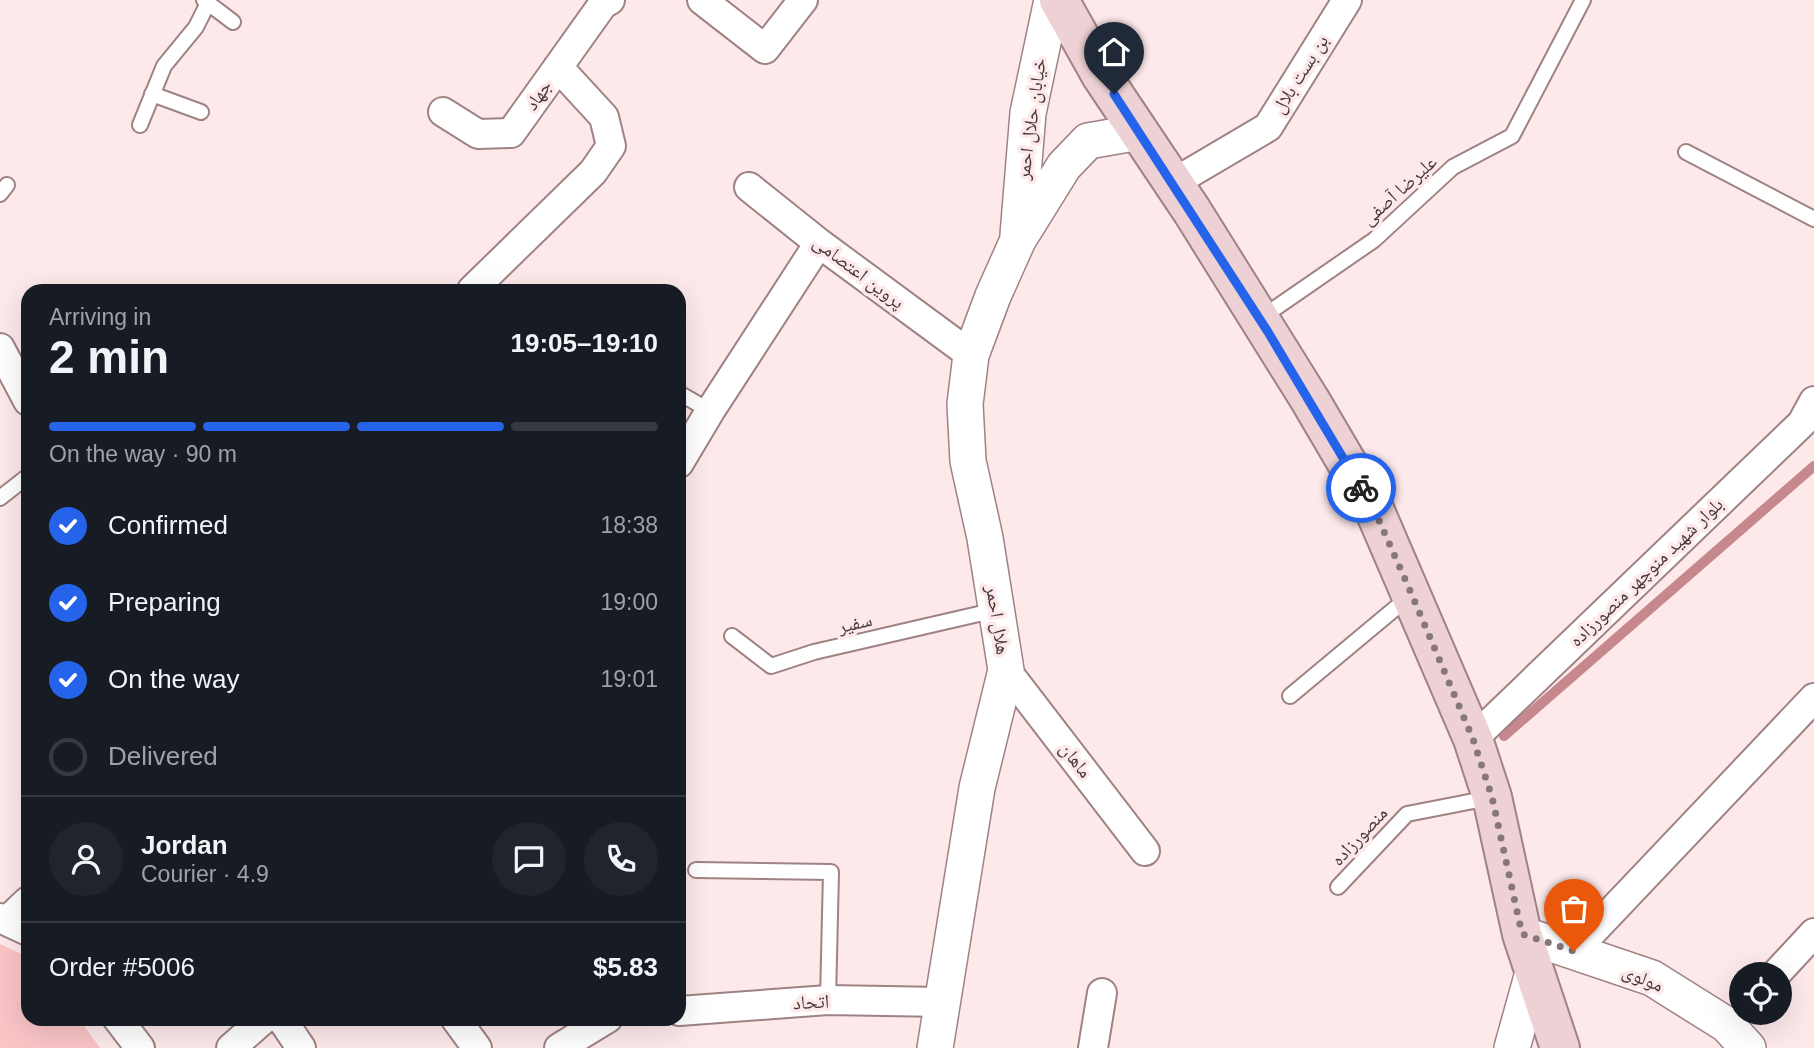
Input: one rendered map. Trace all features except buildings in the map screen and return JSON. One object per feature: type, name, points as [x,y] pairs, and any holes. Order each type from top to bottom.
[{"type":"main road","points":[[1060,1],[1101,75],[1260,319],[1374,509],[1473,739],[1492,797],[1528,951],[1560,1048]]},
{"type":"street","name":"جهاد","points":[[443,112],[478,134],[511,133],[603,4],[610,0]]},
{"type":"street","points":[[702,0],[765,50],[803,0]]},
{"type":"street","name":"بن بست بلال","points":[[1173,183],[1268,127],[1347,0]]},
{"type":"street","name":"خیابان حلال احمر","points":[[1018,240],[1027,113],[1060,1]]},
{"type":"street","points":[[478,284],[593,172],[611,146],[604,117],[558,67]]},
{"type":"street","points":[[1018,240],[1064,166],[1088,141],[1140,132]]},
{"type":"street","name":"پروین اعتصامی","points":[[749,187],[819,243],[971,355]]},
{"type":"street","name":"هلال احمر","points":[[935,1048],[978,788],[1006,670],[985,538],[968,461],[965,404],[971,355],[1018,240]]},
{"type":"street","points":[[686,451],[819,243]]},
{"type":"street","points":[[0,348],[21,388]]},
{"type":"street","name":"بلوار شهید منوچهر منصورزاده","points":[[1473,739],[1802,423],[1814,401]]},
{"type":"street","name":"ماهان","points":[[1006,670],[1145,851]]},
{"type":"street","points":[[1574,951],[1814,698]]},
{"type":"street","points":[[1787,962],[1814,933]]},
{"type":"street","points":[[1512,1048],[1528,951]]},
{"type":"street","name":"مولوی","points":[[1528,951],[1574,951],[1652,978],[1739,1028]]},
{"type":"street","points":[[1093,1048],[1102,993]]},
{"type":"street","name":"اتحاد","points":[[686,1010],[828,1000],[943,1002]]},
{"type":"street","points":[[123,1026],[140,1048]]},
{"type":"street","points":[[231,1048],[256,1026]]},
{"type":"street","points":[[286,1026],[301,1048]]},
{"type":"street","points":[[461,1026],[477,1048]]},
{"type":"street","points":[[559,1048],[595,1026]]},
{"type":"lane","name":"علیرضا آصفی","points":[[1260,319],[1374,240],[1453,167],[1512,136],[1583,0]]},
{"type":"lane","points":[[140,125],[164,66],[196,27],[206,1],[233,22]]},
{"type":"lane","points":[[152,94],[201,112]]},
{"type":"lane","points":[[1686,152],[1814,219]]},
{"type":"lane","points":[[686,397],[710,411]]},
{"type":"lane","points":[[0,498],[21,482]]},
{"type":"lane","points":[[1290,696],[1412,595]]},
{"type":"lane","name":"سفیر","points":[[732,636],[771,666],[814,652],[996,610]]},
{"type":"lane","name":"منصورزاده","points":[[1338,887],[1407,814],[1492,797]]},
{"type":"lane","points":[[696,870],[831,872],[828,1000]]},
{"type":"shaded area","points":[[0,944],[21,954],[21,1026],[84,1026],[100,1048],[0,1048]]},
{"type":"waterway","points":[[1504,736],[1814,466]]},
{"type":"way so far","points":[[1361,488],[1374,509],[1473,739],[1492,797],[1522,934],[1574,951]]},
{"type":"route","points":[[1114,94],[1268,332],[1361,488]]}]
